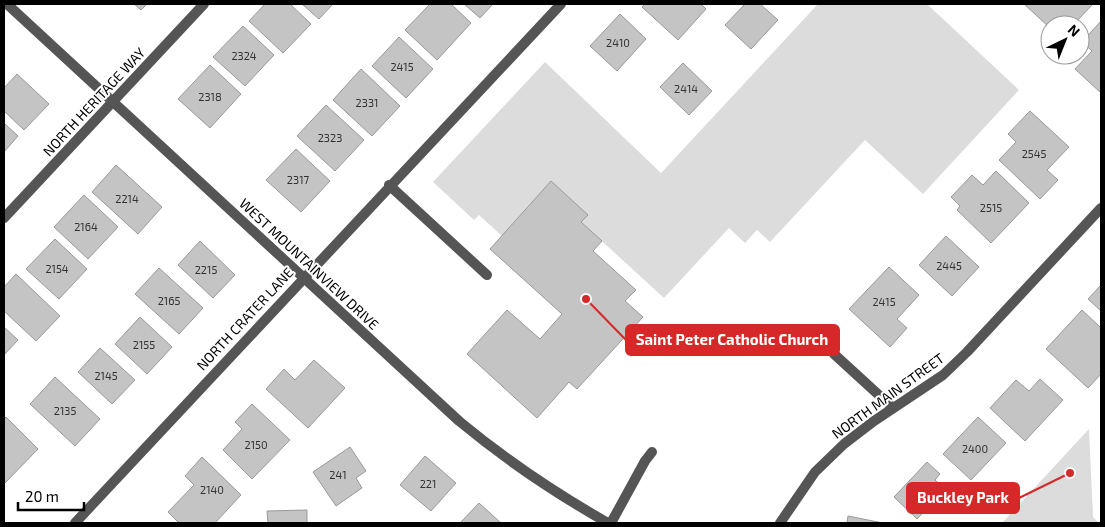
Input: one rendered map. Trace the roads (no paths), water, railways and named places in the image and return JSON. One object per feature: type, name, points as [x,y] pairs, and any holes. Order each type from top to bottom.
[{"type":"street","name":"WEST MOUNTAINVIEW DRIVE","points":[[7,4],[458,421],[499,455],[558,495],[609,523]]},
{"type":"street","name":"NORTH HERITAGE WAY","points":[[4,218],[204,4]]},
{"type":"street","name":"NORTH CRATER LANE","points":[[75,523],[561,4]]},
{"type":"street","points":[[389,186],[488,275]]},
{"type":"street","name":"NORTH MAIN STREET","points":[[780,523],[815,472],[844,444],[893,408],[943,375],[967,352],[1101,208]]},
{"type":"street","points":[[834,354],[893,408]]},
{"type":"street","points":[[609,523],[644,461],[652,452]]},
{"type":"place","name":"Saint Peter Catholic Church","points":[[586,299]]},
{"type":"place","name":"Buckley Park","points":[[1070,473]]}]
